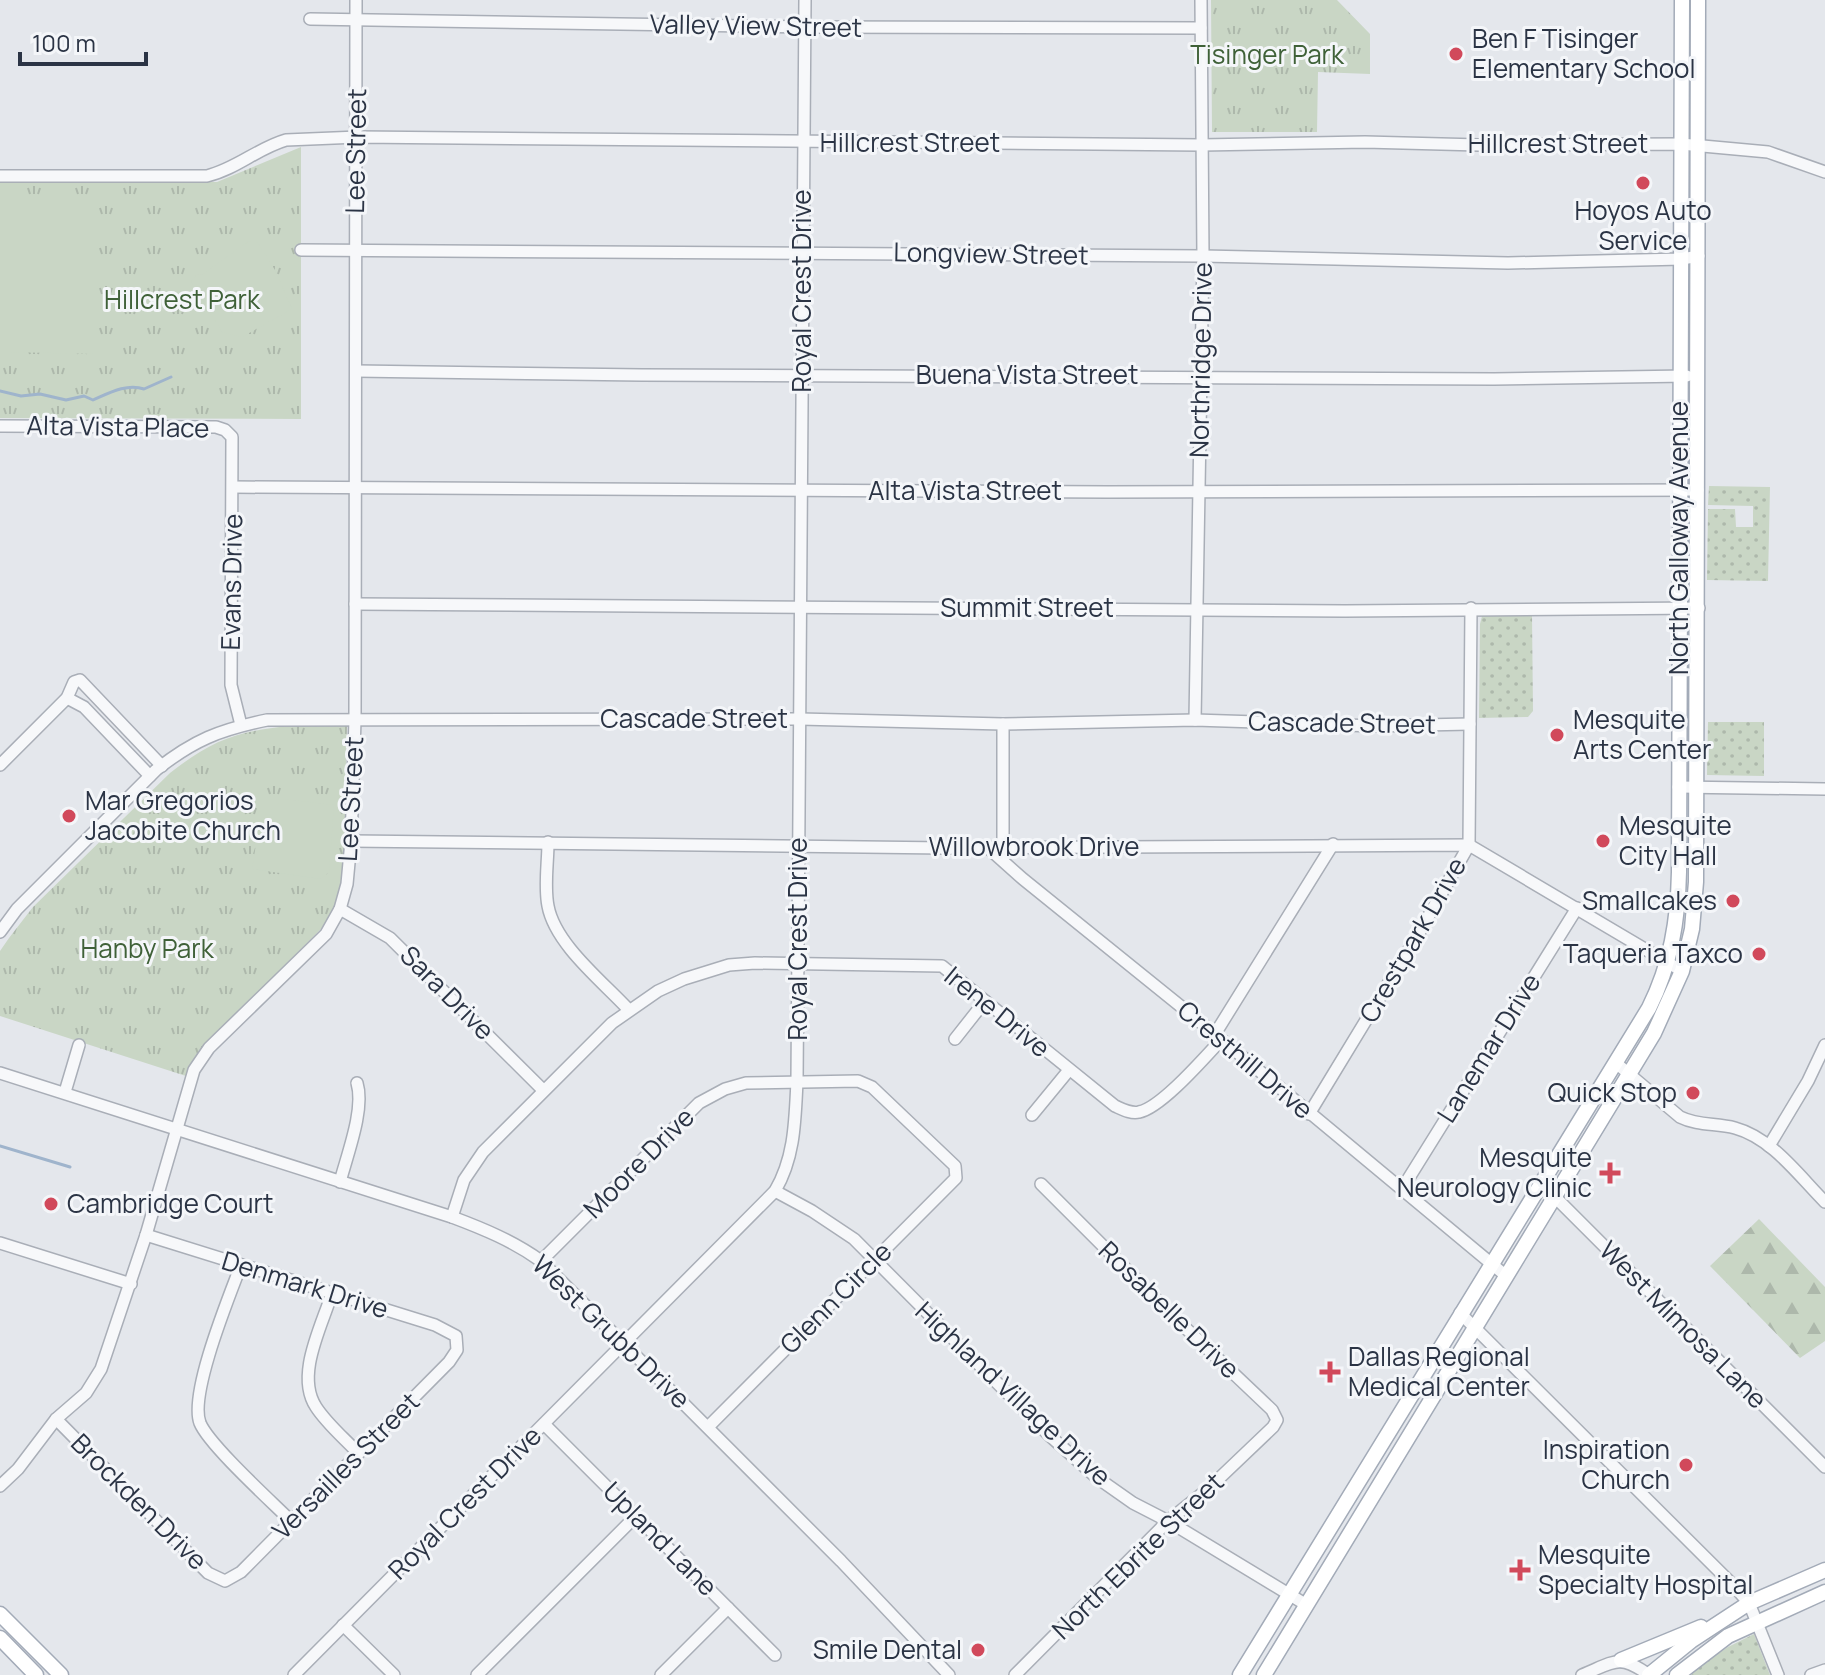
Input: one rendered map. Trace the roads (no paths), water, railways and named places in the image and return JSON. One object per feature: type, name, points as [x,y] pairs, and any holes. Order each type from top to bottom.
[{"type":"main road","name":"North Galloway Avenue","points":[[1243,1675],[1254,1663],[1257,1648],[1649,1008],[1668,963],[1679,891],[1682,0]]},
{"type":"main road","name":"North Galloway Avenue","points":[[1264,1675],[1505,1275],[1556,1198],[1630,1075],[1665,1012],[1682,971],[1692,929],[1696,882],[1698,0]]},
{"type":"main road","points":[[1682,21],[1698,21]]},
{"type":"main road","points":[[1434,1359],[1448,1369]]},
{"type":"main road","points":[[1327,1533],[1324,1550],[1330,1563]]},
{"type":"main road","points":[[1649,1675],[1691,1641],[1749,1603],[1825,1570]]},
{"type":"main road","points":[[1677,1675],[1728,1636],[1825,1592]]},
{"type":"main road","points":[[0,1614],[61,1675]]},
{"type":"main road","points":[[1621,1660],[1727,1617]]},
{"type":"main road","points":[[0,1638],[36,1675]]},
{"type":"street","name":"Lee Street","points":[[0,1486],[18,1469],[56,1419],[95,1381],[131,1284],[191,1080],[206,1052],[326,934],[340,909],[347,884],[355,720],[356,0]]},
{"type":"street","name":"Royal Crest Drive","points":[[294,1675],[775,1191],[785,1174],[795,1136],[797,1081],[805,0]]},
{"type":"street","name":"Northridge Drive","points":[[1195,720],[1203,256],[1201,0]]},
{"type":"street","name":"Valley View Street","points":[[310,19],[805,27],[1201,28]]},
{"type":"street","name":"Hillcrest Street","points":[[0,176],[207,176],[237,165],[286,140],[358,137],[1201,145],[1365,142],[1681,144],[1768,152],[1825,172]]},
{"type":"street","name":"Longview Street","points":[[301,250],[1203,256],[1508,263],[1682,259]]},
{"type":"street","points":[[1682,259],[1699,261]]},
{"type":"street","name":"Buena Vista Street","points":[[356,371],[1494,379],[1699,377]]},
{"type":"street","name":"Alta Vista Place","points":[[0,426],[216,427],[232,437]]},
{"type":"street","name":"Evans Drive","points":[[232,437],[231,685],[241,725]]},
{"type":"street","name":"Alta Vista Street","points":[[233,487],[1698,490]]},
{"type":"street","name":"Summit Street","points":[[355,604],[1345,611],[1699,608]]},
{"type":"street","name":"Crestpark Drive","points":[[1309,1114],[1469,845],[1471,608]]},
{"type":"street","points":[[0,765],[67,698],[74,682],[80,680],[162,766]]},
{"type":"street","points":[[67,698],[84,707],[150,776]]},
{"type":"street","name":"Cascade Street","points":[[0,932],[17,909],[150,776],[201,738],[241,725],[287,719],[800,719],[1003,724],[1195,720],[1375,726],[1470,724]]},
{"type":"street","points":[[1003,724],[1003,847]]},
{"type":"street","points":[[1678,787],[1825,789]]},
{"type":"street","name":"Willowbrook Drive","points":[[351,841],[1003,847],[1469,845],[1682,971]]},
{"type":"street","points":[[548,842],[547,902],[554,925],[562,940],[628,1009]]},
{"type":"street","points":[[1218,1037],[1333,844]]},
{"type":"street","name":"Cresthill Drive","points":[[986,846],[1505,1275]]},
{"type":"street","name":"Lanemar Drive","points":[[1402,1189],[1577,908]]},
{"type":"street","name":"Sara Drive","points":[[340,909],[390,938],[543,1090]]},
{"type":"street","name":"Irene Drive","points":[[452,1217],[464,1180],[483,1152],[628,1009],[684,979],[729,965],[942,966],[1115,1106],[1138,1113],[1150,1107],[1190,1073],[1218,1037]]},
{"type":"street","points":[[955,1039],[985,1001]]},
{"type":"street","points":[[65,1092],[79,1045]]},
{"type":"street","points":[[1769,1146],[1808,1081],[1825,1045]]},
{"type":"street","points":[[1616,1063],[1680,1117],[1703,1125],[1732,1127],[1752,1134],[1769,1146],[1825,1202]]},
{"type":"street","points":[[1032,1115],[1069,1070]]},
{"type":"street","name":"West Grubb Drive","points":[[0,1073],[452,1217],[489,1230],[522,1247],[541,1261],[708,1427],[949,1675]]},
{"type":"street","name":"Moore Drive","points":[[541,1261],[699,1103],[725,1089],[746,1083],[858,1081],[872,1087],[955,1166]]},
{"type":"street","points":[[340,1182],[359,1108],[357,1083]]},
{"type":"street","name":"Glenn Circle","points":[[708,1427],[956,1178],[955,1166]]},
{"type":"street","name":"Rosabelle Drive","points":[[1041,1184],[1272,1410],[1277,1423],[1262,1438]]},
{"type":"street","name":"West Mimosa Lane","points":[[1539,1186],[1556,1198],[1825,1467]]},
{"type":"street","name":"Highland Village Drive","points":[[775,1191],[854,1239],[1057,1443],[1096,1477],[1133,1503],[1305,1604]]},
{"type":"street","name":"Denmark Drive","points":[[146,1235],[447,1330],[456,1336],[457,1343]]},
{"type":"street","points":[[0,1243],[131,1284]]},
{"type":"street","points":[[241,1265],[201,1388],[198,1413],[207,1434],[292,1522]]},
{"type":"street","points":[[332,1293],[309,1366],[307,1383],[316,1407],[358,1453]]},
{"type":"street","points":[[1460,1313],[1749,1603],[1778,1675]]},
{"type":"street","name":"Versailles Street","points":[[225,1581],[241,1572],[449,1362],[457,1350],[457,1343]]},
{"type":"street","name":"Brockden Drive","points":[[56,1419],[208,1573],[225,1581]]},
{"type":"street","name":"Upland Lane","points":[[544,1424],[775,1655]]},
{"type":"street","name":"North Ebrite Street","points":[[1015,1675],[1168,1521],[1208,1489],[1262,1438]]},
{"type":"street","points":[[477,1675],[636,1516]]},
{"type":"street","points":[[661,1675],[728,1608]]},
{"type":"street","points":[[343,1625],[394,1675]]},
{"type":"street","points":[[1582,1675],[1621,1660],[1634,1664],[1649,1675]]},
{"type":"street","points":[[1811,1675],[1825,1670]]},
{"type":"waterway","points":[[0,391],[21,396],[40,394],[66,400],[84,396],[93,400],[125,388],[144,389],[171,377]]},
{"type":"waterway","points":[[0,1146],[70,1167]]},
{"type":"place","name":"Ben F Tisinger Elementary School","points":[[1456,54]]},
{"type":"place","name":"Hoyos Auto Service","points":[[1643,183]]},
{"type":"place","name":"Mesquite Arts Center","points":[[1557,735]]},
{"type":"place","name":"Mar Gregorios Jacobite Church","points":[[69,816]]},
{"type":"place","name":"Mesquite City Hall","points":[[1603,841]]},
{"type":"place","name":"Smallcakes","points":[[1733,901]]},
{"type":"place","name":"Taqueria Taxco","points":[[1759,954]]},
{"type":"place","name":"Quick Stop","points":[[1693,1093]]},
{"type":"place","name":"Mesquite Neurology Clinic","points":[[1610,1173]]},
{"type":"place","name":"Cambridge Court","points":[[51,1204]]},
{"type":"place","name":"Dallas Regional Medical Center","points":[[1330,1372]]},
{"type":"place","name":"Inspiration Church","points":[[1686,1465]]},
{"type":"place","name":"Mesquite Specialty Hospital","points":[[1520,1570]]},
{"type":"place","name":"Smile Dental","points":[[978,1650]]},
{"type":"park label","name":"Tisinger Park","points":[[1267,55]]},
{"type":"park label","name":"Hillcrest Park","points":[[182,300]]},
{"type":"park label","name":"Hanby Park","points":[[147,949]]}]
